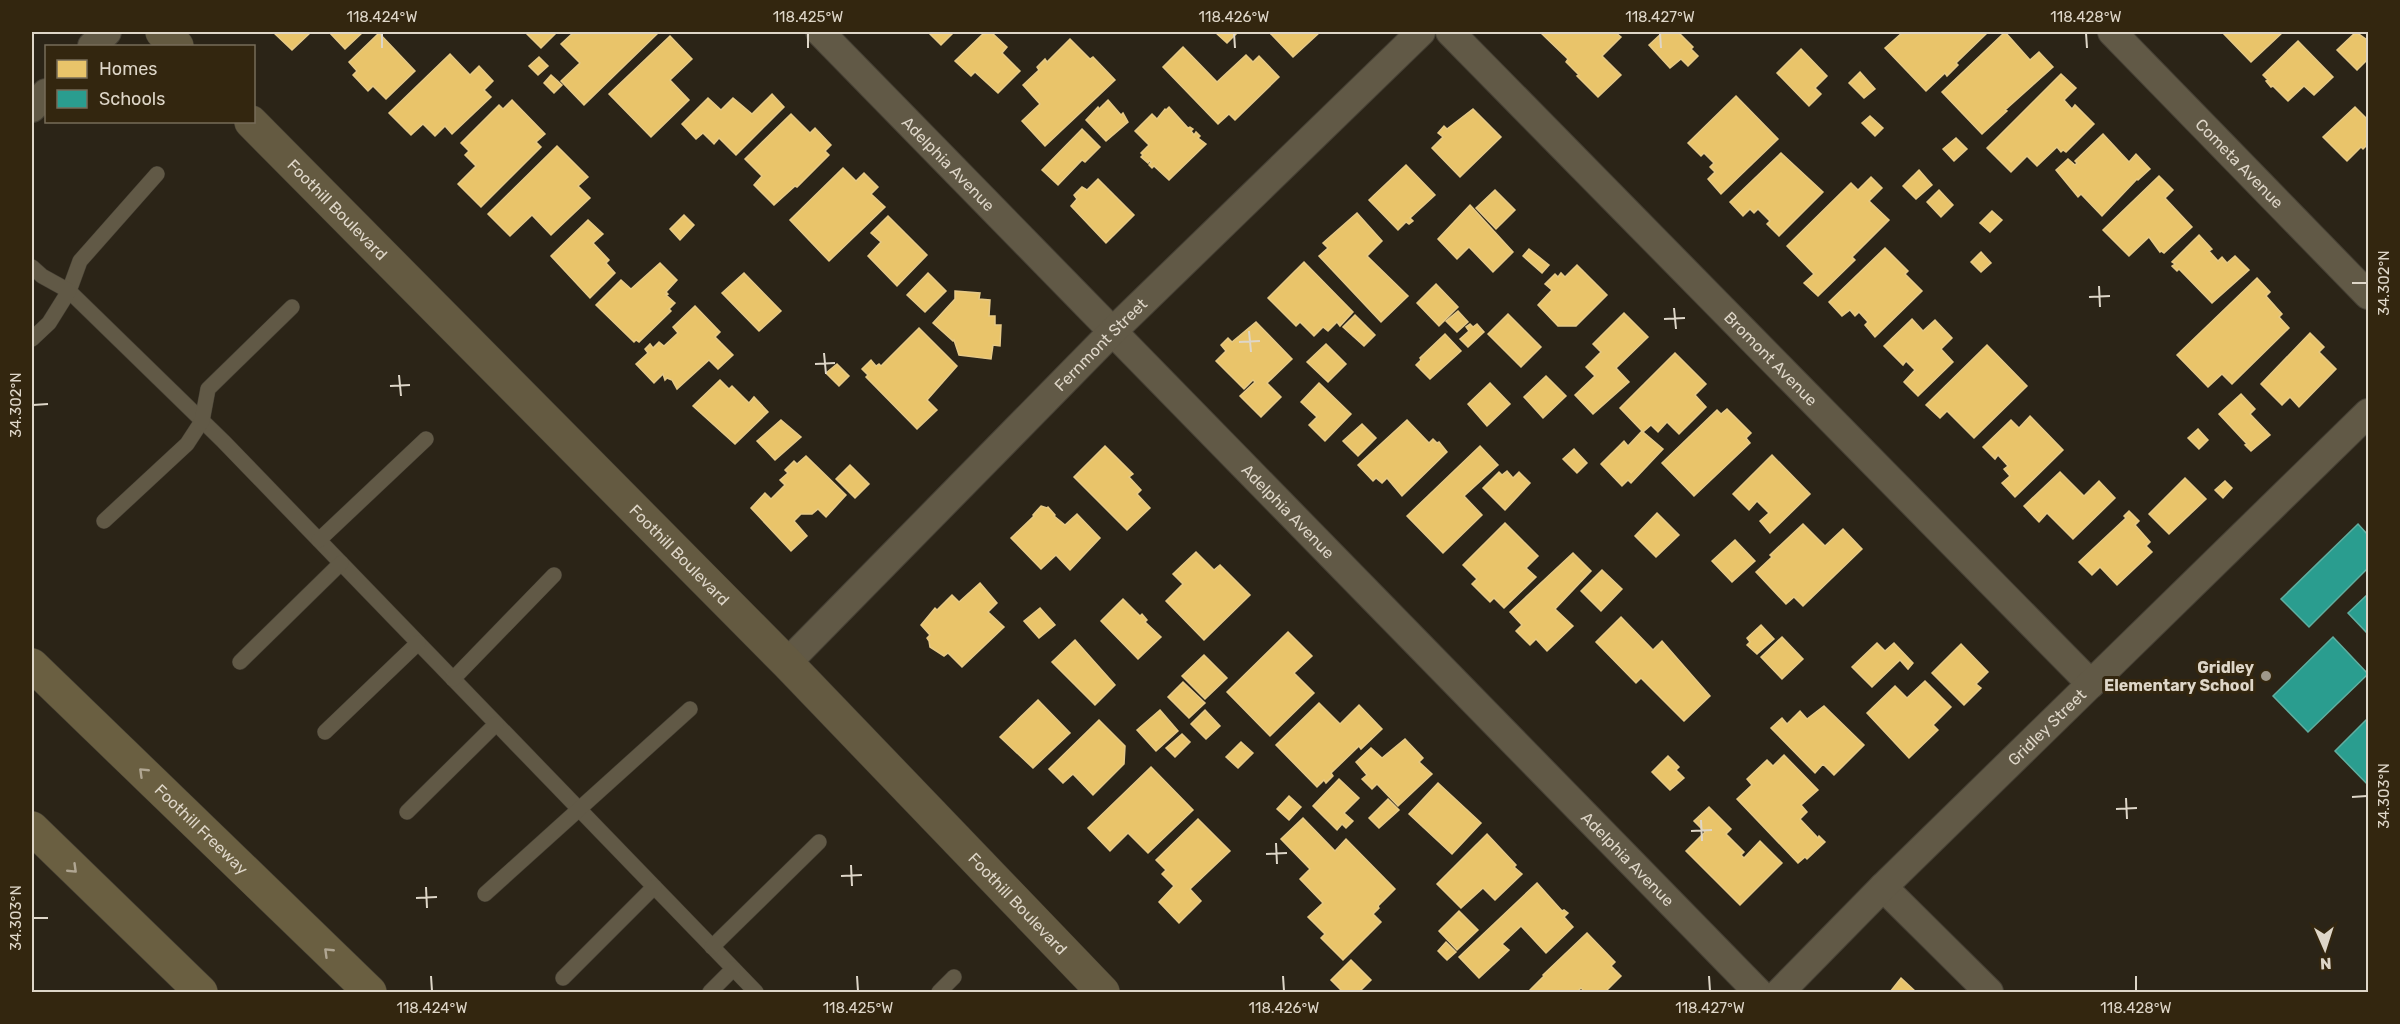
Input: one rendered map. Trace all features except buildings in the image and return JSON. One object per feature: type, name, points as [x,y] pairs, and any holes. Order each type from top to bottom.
[{"type":"highway","name":"Foothill Freeway","points":[[32,665],[370,993]]},
{"type":"highway","points":[[32,828],[201,993]]},
{"type":"main road","points":[[162,32],[176,45]]},
{"type":"main road","name":"Foothill Boulevard","points":[[252,123],[787,663],[1103,993]]},
{"type":"street","points":[[93,45],[107,32]]},
{"type":"street","name":"Adelphia Avenue","points":[[820,32],[1758,993]]},
{"type":"street","name":"Fernmont Street","points":[[787,663],[1113,331],[1420,32]]},
{"type":"street","name":"Bromont Avenue","points":[[1450,32],[2091,684]]},
{"type":"street","name":"Cometa Avenue","points":[[2112,32],[2368,295]]},
{"type":"street","points":[[32,108],[45,94]]},
{"type":"street","name":"Gridley Street","points":[[1780,993],[1883,887],[2368,413]]},
{"type":"street","points":[[1883,887],[1989,993]]},
{"type":"lane","points":[[32,339],[49,323],[69,291],[80,261],[157,174]]},
{"type":"lane","points":[[32,267],[42,276],[69,291],[202,421],[756,993]]},
{"type":"lane","points":[[104,521],[187,444],[202,421],[208,389],[292,307]]},
{"type":"lane","points":[[319,540],[426,439]]},
{"type":"lane","points":[[240,662],[341,563]]},
{"type":"lane","points":[[453,679],[554,575]]},
{"type":"lane","points":[[325,732],[418,643]]},
{"type":"lane","points":[[485,894],[690,709]]},
{"type":"lane","points":[[406,812],[496,724]]},
{"type":"lane","points":[[711,946],[819,842]]},
{"type":"lane","points":[[563,978],[654,887]]},
{"type":"lane","points":[[710,993],[733,969]]},
{"type":"lane","points":[[939,993],[954,977]]},
{"type":"place","name":"Gridley Elementary School","points":[[2266,676]]}]
